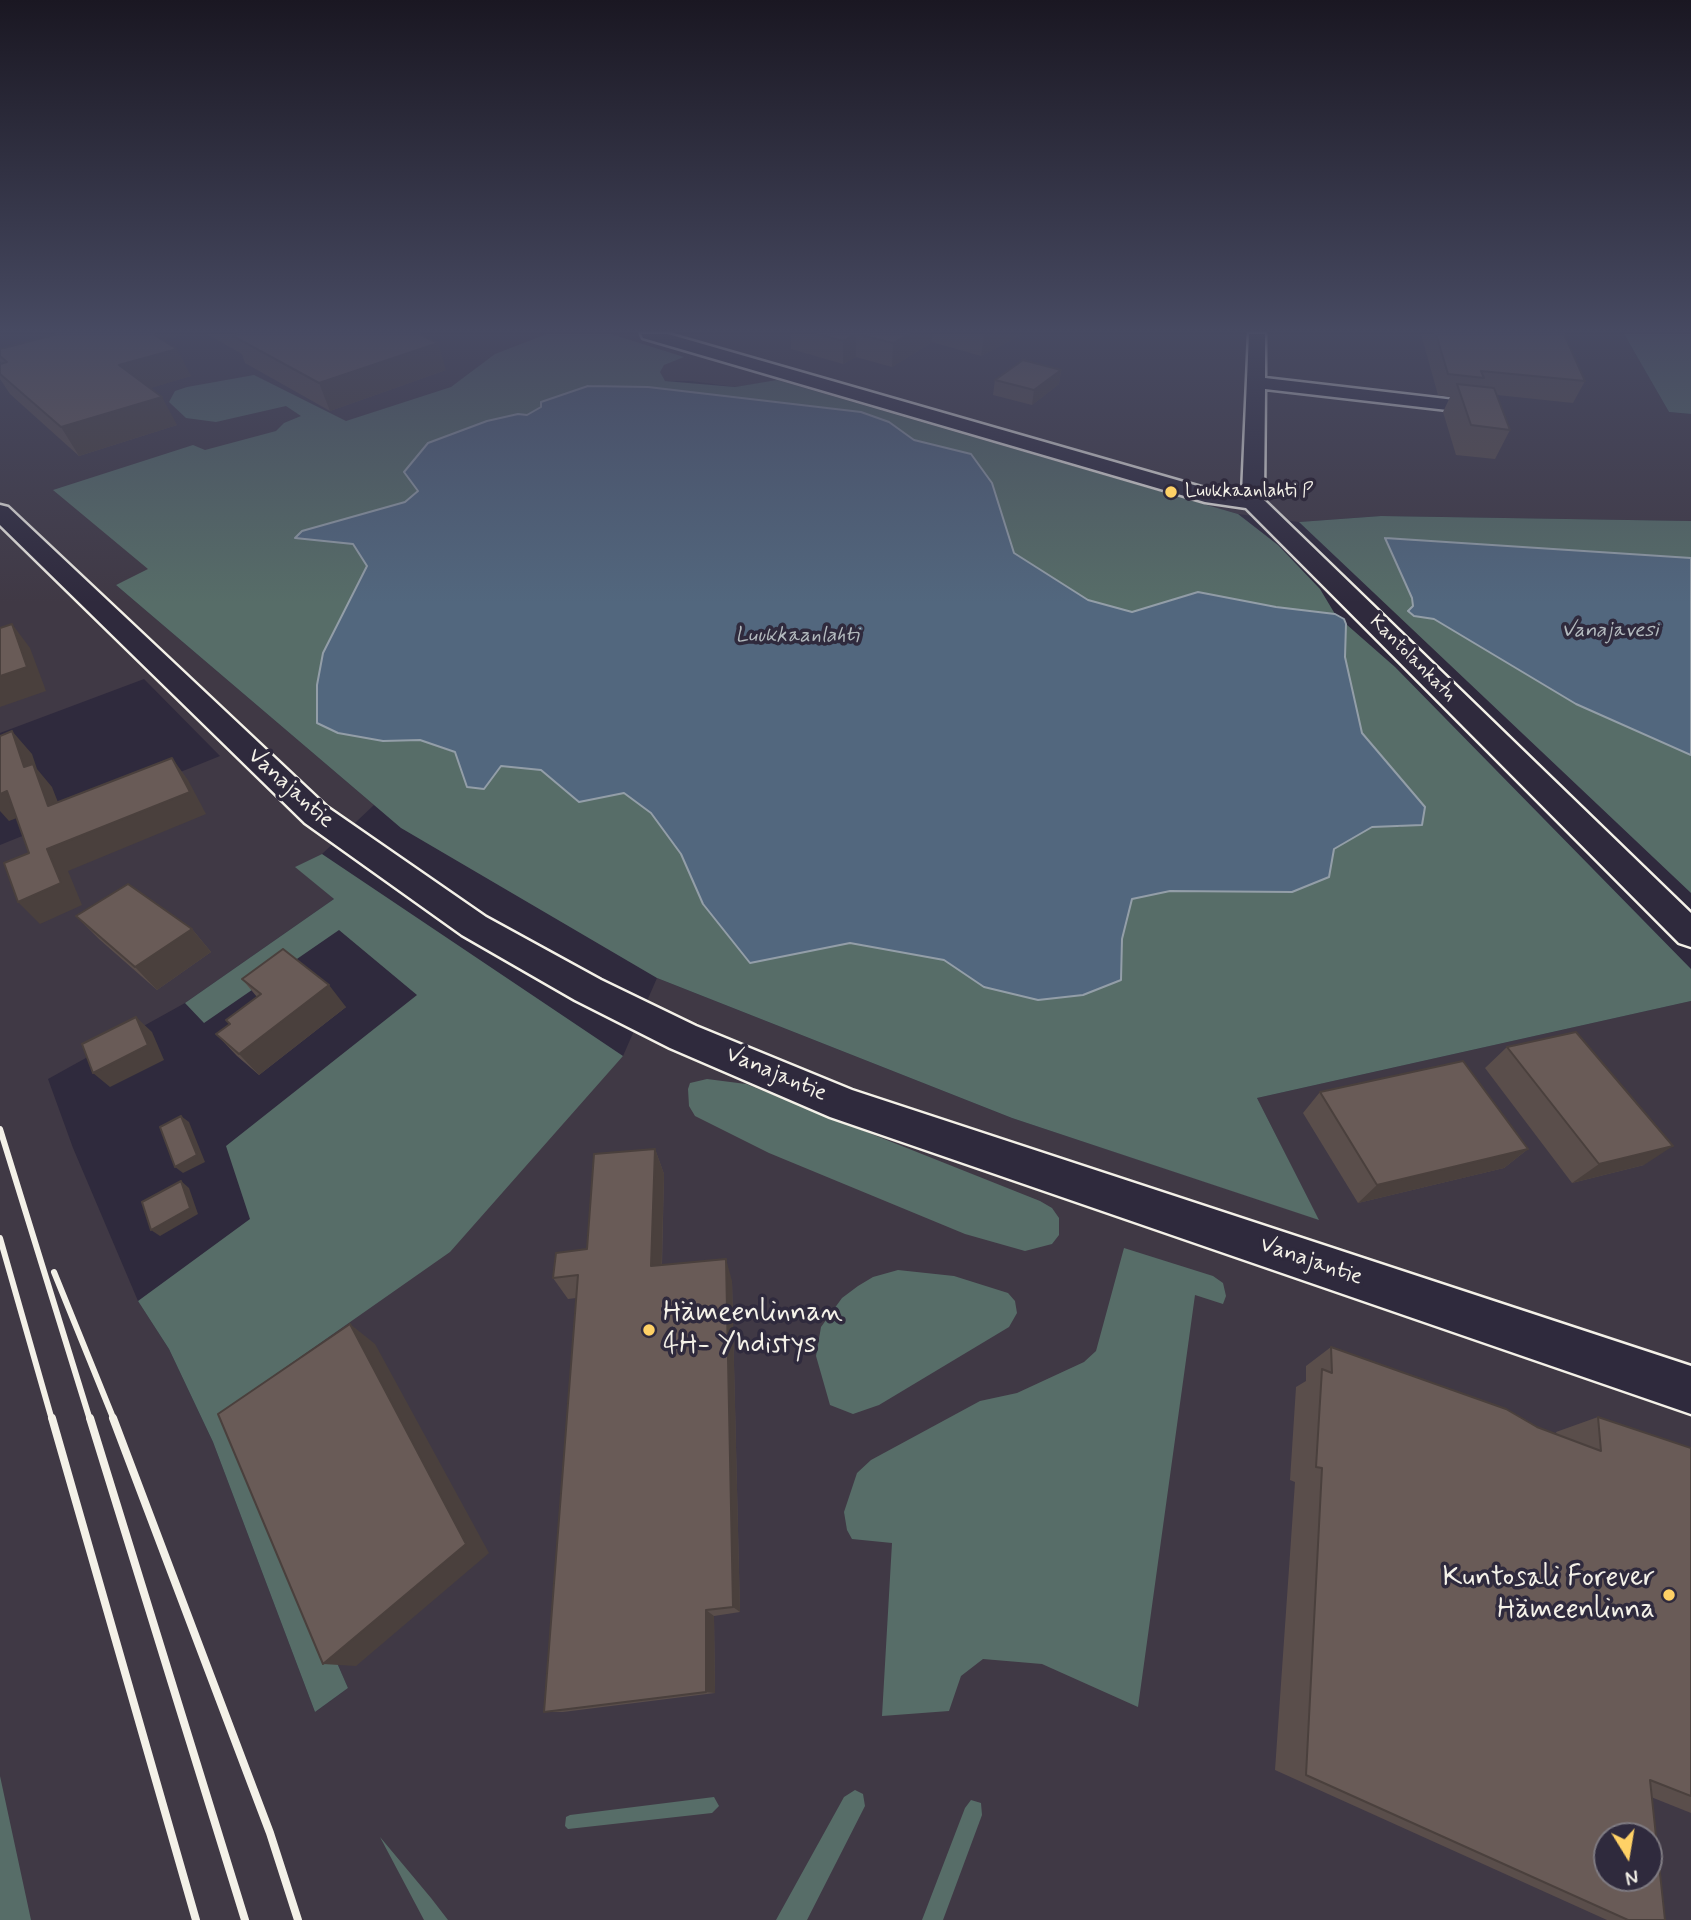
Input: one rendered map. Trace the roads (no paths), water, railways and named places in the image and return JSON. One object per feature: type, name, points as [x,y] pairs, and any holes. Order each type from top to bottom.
[{"type":"street","points":[[959,424],[1213,497],[1253,502],[1256,424]]},
{"type":"street","name":"Kantolankatu","points":[[1253,502],[1691,934]]},
{"type":"street","name":"Vanajantie","points":[[0,512],[316,815],[474,926],[588,990],[683,1037],[844,1105],[1691,1390]]},
{"type":"water","name":"Luukkaanlahti","points":[[480,424],[891,424],[914,440],[971,454],[992,483],[1014,553],[1088,600],[1132,612],[1198,592],[1276,607],[1335,614],[1344,619],[1345,657],[1362,733],[1425,807],[1422,825],[1372,827],[1334,849],[1329,877],[1292,892],[1170,891],[1132,899],[1122,939],[1121,980],[1083,995],[1038,1000],[984,987],[944,960],[850,943],[750,963],[703,904],[681,854],[651,813],[624,793],[579,802],[541,770],[501,766],[484,789],[467,787],[455,752],[420,740],[383,741],[338,733],[317,723],[317,685],[323,653],[367,566],[353,544],[295,538],[302,531],[405,502],[418,491],[404,472],[428,443]]},
{"type":"water","name":"Vanajavesi","points":[[1385,538],[1691,558],[1691,755],[1576,704],[1434,619],[1414,616],[1408,611],[1413,606],[1412,598]]},
{"type":"railway","points":[[0,1129],[90,1420]]},
{"type":"railway","points":[[0,1238],[52,1420]]},
{"type":"railway","points":[[54,1272],[114,1420]]},
{"type":"railway","points":[[52,1418],[196,1920]]},
{"type":"railway","points":[[90,1418],[245,1920]]},
{"type":"railway","points":[[113,1418],[270,1833],[298,1920]]},
{"type":"place","name":"Luukkaanlahti P","points":[[1171,492]]},
{"type":"place","name":"Hämeenlinnan 4H- Yhdistys","points":[[649,1330]]},
{"type":"place","name":"Kuntosali Forever Hämeenlinna","points":[[1669,1595]]}]
